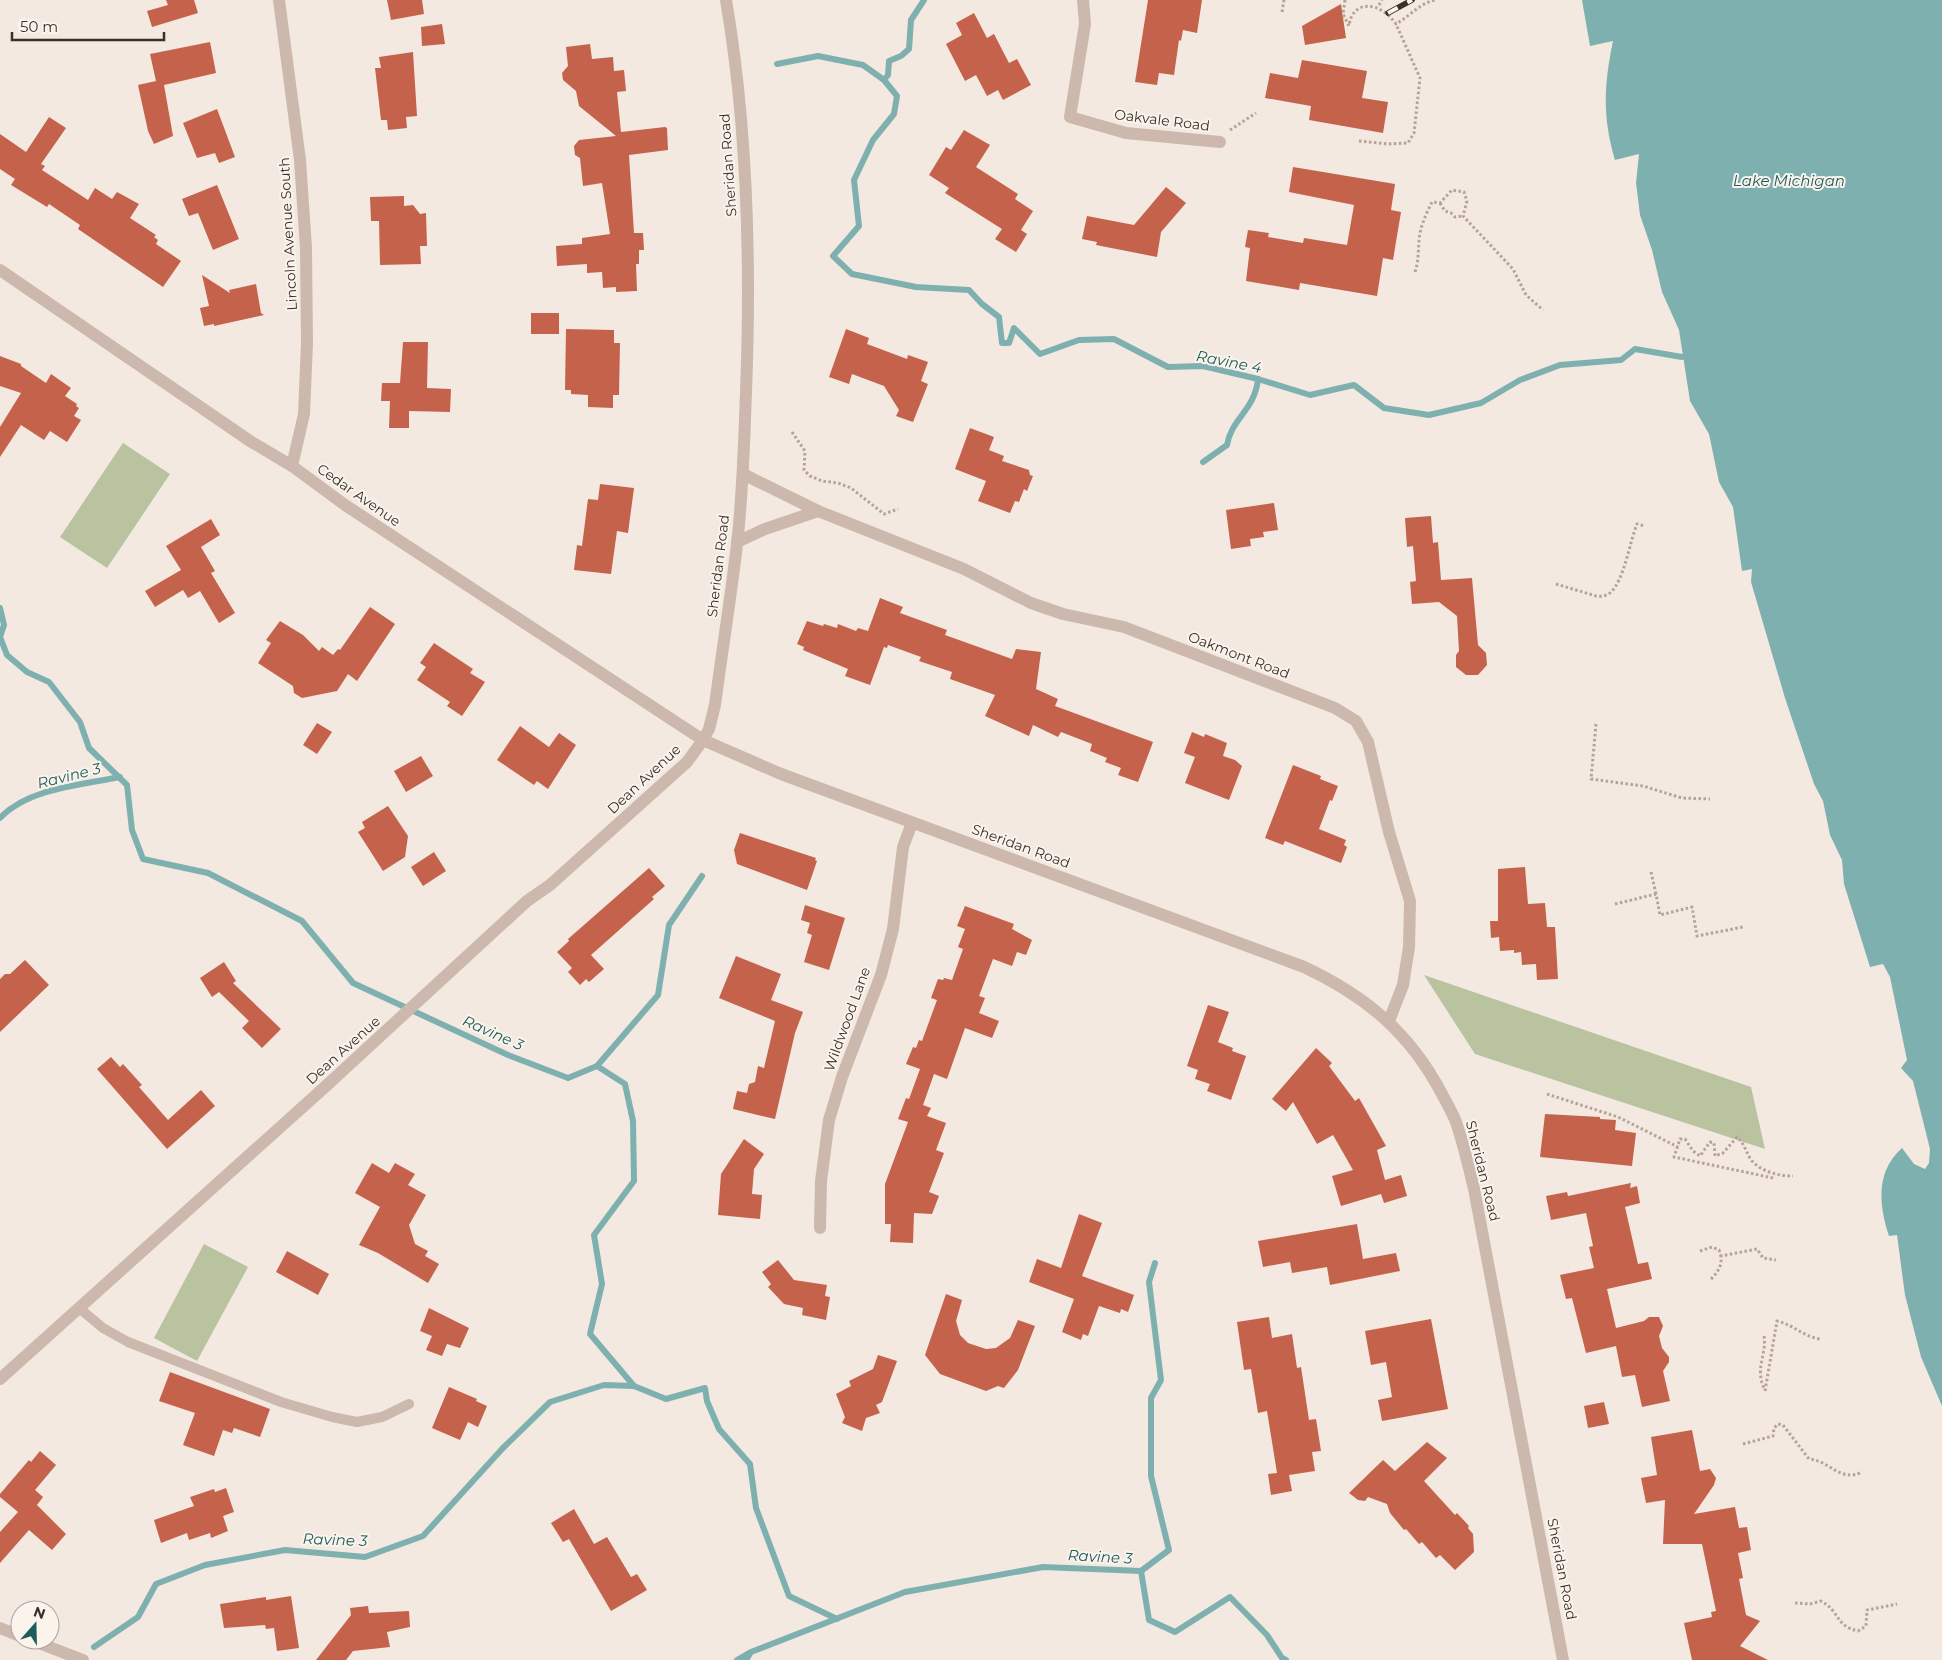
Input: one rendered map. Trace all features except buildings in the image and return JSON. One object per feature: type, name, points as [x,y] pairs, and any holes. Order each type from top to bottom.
[{"type":"street","name":"Lincoln Avenue South","points":[[279,0],[300,160],[306,248],[307,343],[304,414],[292,466]]},
{"type":"street","name":"Oakvale Road","points":[[1083,0],[1085,24],[1070,118],[1126,133],[1220,142]]},
{"type":"street","name":"Sheridan Road","points":[[729,1],[746,183],[749,316],[743,474],[737,542],[715,705],[704,740],[781,774],[1304,967],[1368,1003],[1404,1036],[1431,1073],[1457,1124],[1474,1189],[1563,1660]]},
{"type":"street","name":"Cedar Avenue","points":[[0,270],[250,441],[292,466],[345,505],[704,740]]},
{"type":"street","name":"Oakmont Road","points":[[743,474],[818,511],[964,569],[1031,603],[1063,614],[1124,627],[1335,708],[1356,721],[1368,742],[1389,832],[1410,901],[1409,947],[1403,985],[1389,1021]]},
{"type":"street","points":[[737,542],[765,529],[818,511]]},
{"type":"street","name":"Dean Avenue","points":[[0,1379],[326,1086],[528,901],[550,885],[687,762],[704,740]]},
{"type":"street","name":"Wildwood Lane","points":[[820,1228],[821,1181],[829,1120],[842,1077],[881,975],[893,929],[903,847],[912,823]]},
{"type":"street","points":[[57,1650],[83,1660]]},
{"type":"lane","points":[[79,1308],[103,1328],[128,1342],[281,1402],[332,1417],[357,1422],[382,1417],[409,1404]]},
{"type":"path","points":[[1282,12],[1284,0]]},
{"type":"path","points":[[1345,0],[1343,14],[1349,26],[1353,4]]},
{"type":"path","points":[[1379,5],[1382,0]]},
{"type":"path","points":[[1396,24],[1411,15],[1424,2],[1436,0]]},
{"type":"path","points":[[1359,141],[1388,144],[1408,143],[1414,133],[1420,78],[1396,24],[1385,8],[1368,1]]},
{"type":"path","points":[[1220,142],[1225,133],[1256,113]]},
{"type":"path","points":[[1415,272],[1420,256],[1419,240],[1423,220],[1432,202],[1440,202],[1452,190],[1464,192],[1467,201],[1464,216]]},
{"type":"path","points":[[1440,202],[1445,211],[1451,212],[1455,217],[1464,216]]},
{"type":"path","points":[[1464,216],[1513,269],[1526,295],[1543,310]]},
{"type":"path","points":[[792,432],[805,451],[804,470],[810,476],[851,488],[884,514],[898,509]]},
{"type":"path","points":[[1556,584],[1596,596],[1603,597],[1611,592],[1620,575],[1637,524],[1645,526]]},
{"type":"path","points":[[1596,724],[1591,779],[1643,786],[1682,798],[1710,799]]},
{"type":"path","points":[[1651,872],[1660,916],[1692,907],[1697,936],[1743,927]]},
{"type":"path","points":[[1616,904],[1656,894]]},
{"type":"path","points":[[1547,1094],[1618,1117],[1678,1147]]},
{"type":"path","points":[[1773,1178],[1674,1157],[1680,1139],[1686,1139],[1692,1151],[1700,1156],[1710,1142],[1714,1143],[1715,1156],[1723,1153],[1737,1138],[1743,1143],[1752,1161],[1765,1170],[1793,1176]]},
{"type":"path","points":[[1700,1252],[1712,1247],[1719,1250],[1722,1256],[1718,1272],[1711,1279]]},
{"type":"path","points":[[1722,1256],[1757,1249],[1762,1258],[1776,1260]]},
{"type":"path","points":[[1764,1336],[1765,1344],[1759,1364],[1762,1384],[1766,1390],[1777,1321],[1788,1324],[1806,1337],[1820,1339]]},
{"type":"path","points":[[1743,1444],[1773,1436],[1774,1428],[1778,1424],[1784,1424],[1809,1459],[1819,1460],[1844,1476],[1855,1476],[1862,1472]]},
{"type":"path","points":[[1795,1603],[1810,1604],[1822,1601],[1833,1608],[1840,1623],[1848,1629],[1858,1631],[1866,1626],[1867,1610],[1897,1604]]},
{"type":"green space","points":[[123,443],[170,474],[107,568],[60,537]]},
{"type":"green space","points":[[1424,975],[1751,1087],[1765,1149],[1475,1054]]},
{"type":"green space","points":[[204,1244],[248,1267],[197,1361],[154,1338]]},
{"type":"water","name":"Lake Michigan","points":[[1582,0],[1942,0],[1942,1406],[1921,1357],[1905,1295],[1897,1235],[1889,1236],[1883,1213],[1883,1178],[1893,1157],[1902,1148],[1914,1164],[1925,1169],[1929,1163],[1930,1149],[1913,1081],[1901,1068],[1907,1060],[1890,977],[1883,964],[1870,967],[1844,884],[1842,860],[1830,835],[1823,801],[1814,784],[1785,698],[1751,582],[1752,569],[1742,571],[1733,507],[1719,482],[1709,434],[1690,401],[1679,330],[1662,292],[1652,250],[1640,215],[1636,183],[1639,154],[1615,160],[1611,144],[1606,115],[1606,86],[1613,41],[1590,46]]},
{"type":"waterway","points":[[884,80],[888,75],[889,61],[901,56],[909,49],[911,20],[924,0]]},
{"type":"waterway","name":"Ravine 4","points":[[777,64],[818,56],[863,65],[884,80],[897,96],[894,114],[873,140],[854,180],[859,226],[833,256],[852,274],[916,287],[969,290],[982,304],[999,317],[1002,343],[1009,343],[1014,328],[1040,354],[1079,340],[1114,339],[1168,367],[1203,366],[1258,379],[1310,395],[1354,385],[1384,408],[1429,415],[1481,403],[1520,380],[1560,365],[1621,360],[1635,349],[1682,357]]},
{"type":"waterway","points":[[1203,462],[1227,445],[1233,428],[1252,399],[1258,379]]},
{"type":"waterway","name":"Ravine 3","points":[[0,608],[4,625],[0,637],[7,655],[27,672],[49,682],[80,722],[89,748],[127,785],[132,830],[143,859],[208,873],[302,921],[353,983],[508,1055],[568,1078],[597,1066],[625,1084],[633,1121],[634,1181],[594,1235],[602,1284],[590,1334],[634,1386]]},
{"type":"waterway","name":"Ravine 3","points":[[0,818],[12,808],[40,794],[56,789],[120,777]]},
{"type":"waterway","points":[[597,1066],[658,995],[669,925],[702,876]]},
{"type":"waterway","points":[[1141,1571],[1169,1550],[1151,1476],[1151,1398],[1161,1380],[1149,1282],[1155,1263]]},
{"type":"waterway","name":"Ravine 3","points":[[94,1647],[138,1617],[156,1584],[205,1565],[285,1550],[365,1557],[423,1536],[502,1449],[550,1402],[604,1385],[634,1386],[666,1399],[705,1388],[707,1401],[719,1429],[750,1464],[756,1508],[789,1596],[837,1619]]},
{"type":"waterway","name":"Ravine 3","points":[[746,1660],[751,1652],[905,1592],[1043,1567],[1141,1571],[1149,1620],[1175,1632],[1230,1597],[1267,1635],[1282,1658],[1286,1660]]},
{"type":"waterway","points":[[737,1660],[749,1653]]},
{"type":"railway","points":[[1388,13],[1412,0]]}]
